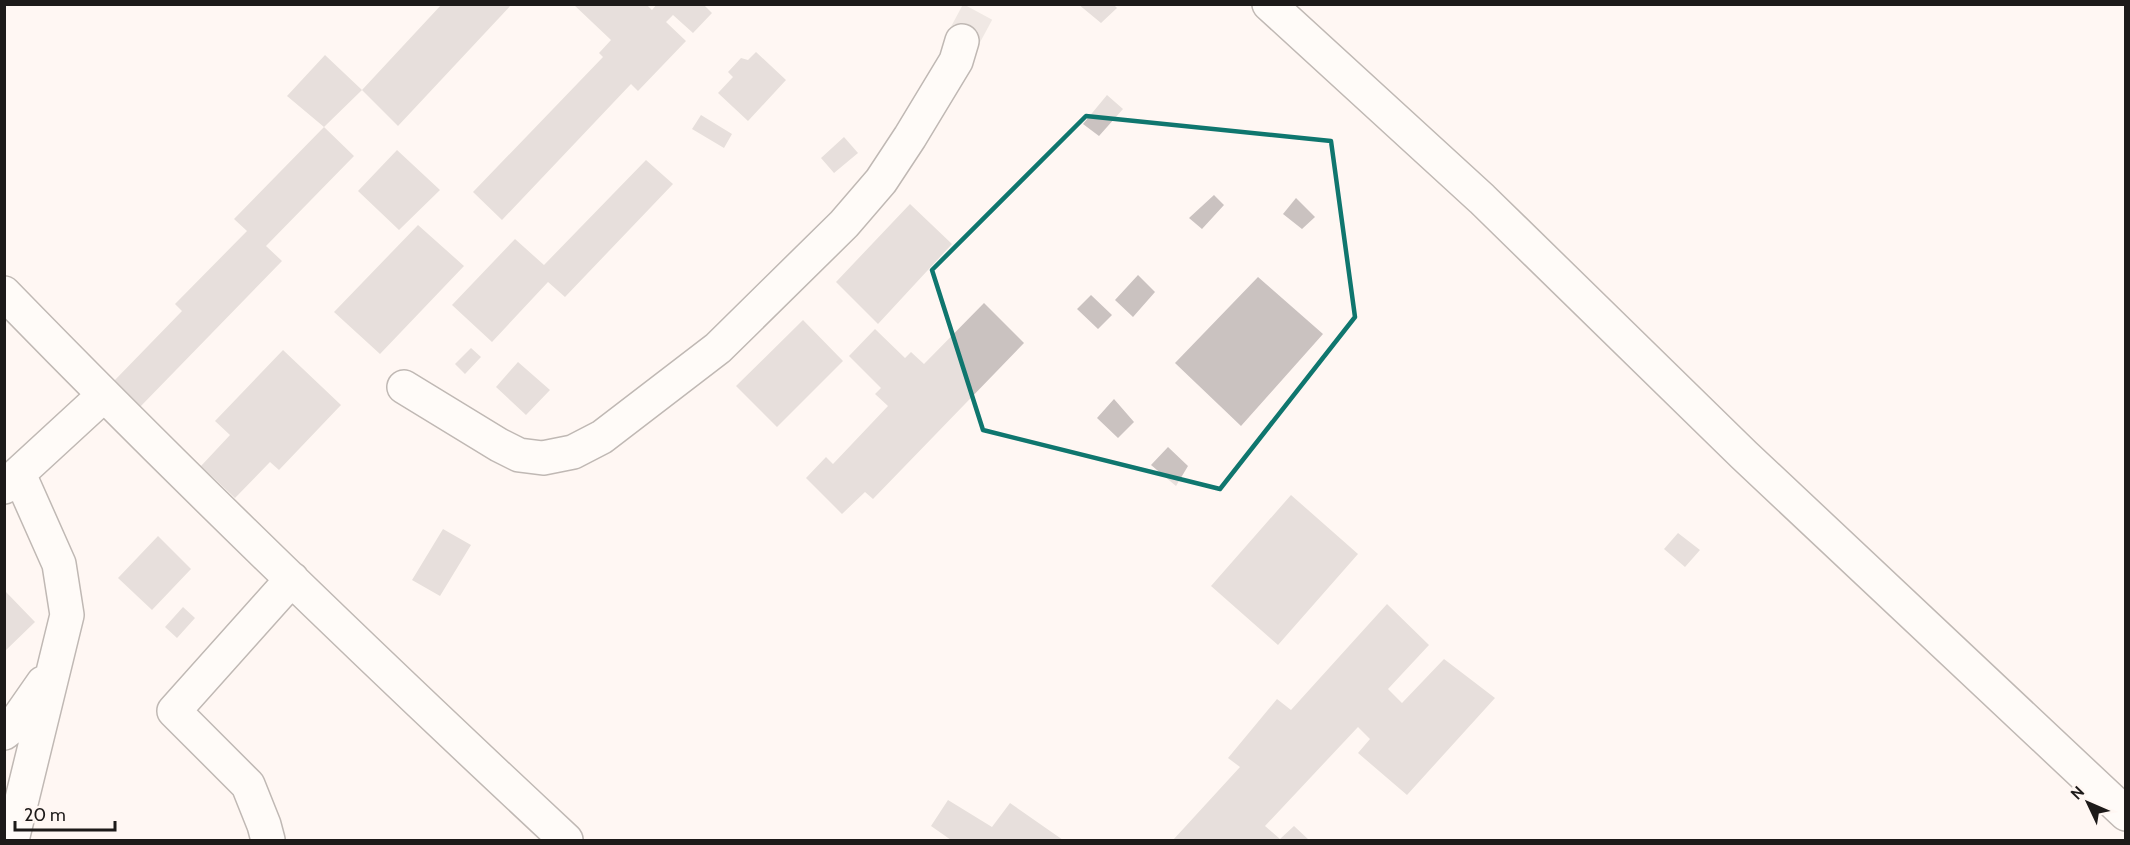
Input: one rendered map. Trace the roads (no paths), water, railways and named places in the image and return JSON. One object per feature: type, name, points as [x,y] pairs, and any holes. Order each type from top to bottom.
[{"type":"street","points":[[1269,4],[1482,199],[1744,455],[2126,814]]},
{"type":"street","points":[[404,387],[519,455],[543,458],[573,452],[602,437],[718,348],[844,224],[881,181],[910,137],[956,61],[962,41]]},
{"type":"street","points":[[4,292],[104,395],[292,579],[566,840]]},
{"type":"street","points":[[12,840],[67,615],[59,564],[12,480],[104,395]]},
{"type":"street","points":[[268,840],[248,785],[174,711],[292,579]]},
{"type":"street","points":[[4,733],[13,726],[55,666]]},
{"type":"tunnel","points":[[962,41],[982,4]]}]
